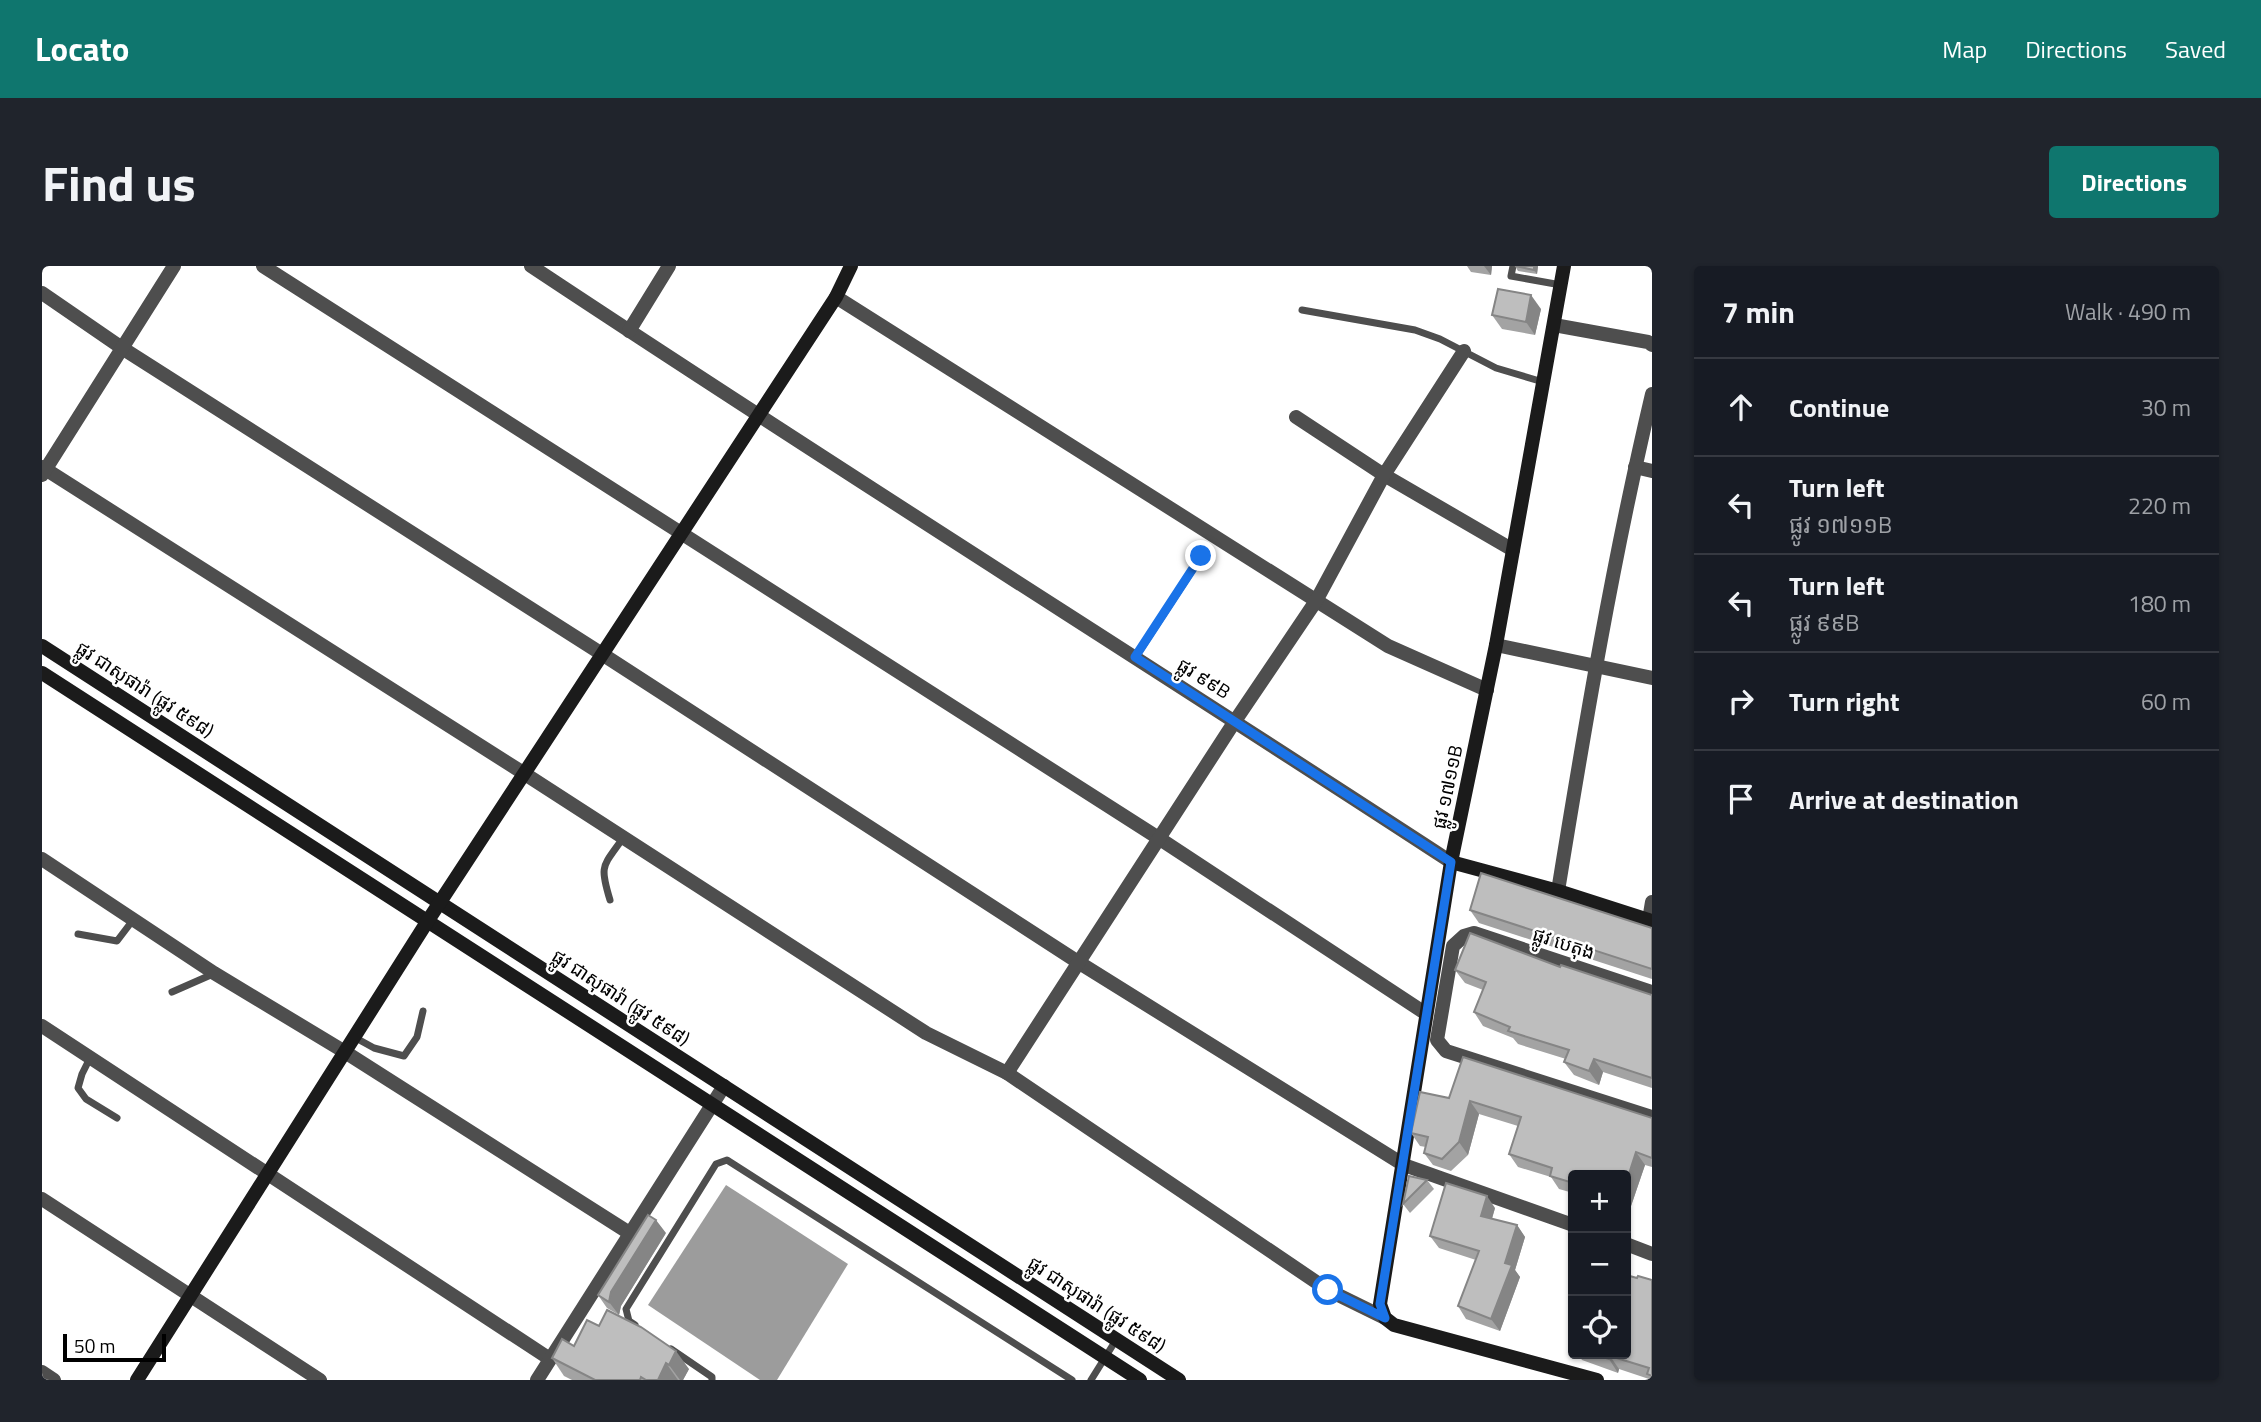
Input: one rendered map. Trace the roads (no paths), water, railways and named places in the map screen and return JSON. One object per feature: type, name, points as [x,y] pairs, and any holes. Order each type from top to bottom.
[{"type":"street","points":[[174,266],[43,470],[525,774],[926,1033],[1007,1073],[1328,1290],[1394,1325],[1597,1380]]},
{"type":"street","points":[[263,266],[1160,839],[1426,1013]]},
{"type":"street","name":"ផ្លូវ ៩៩B","points":[[531,266],[757,416],[1451,862],[1558,891],[1650,921]]},
{"type":"street","points":[[629,331],[669,266]]},
{"type":"street","points":[[137,1380],[427,922],[836,297],[851,266]]},
{"type":"street","name":"ផ្លូវ ១៧១១B","points":[[1385,1318],[1380,1304],[1451,862],[1496,645],[1564,266]]},
{"type":"street","points":[[42,293],[122,348],[1078,962],[1404,1165],[1568,1224]]},
{"type":"street","points":[[836,297],[1388,646],[1487,690]]},
{"type":"street","points":[[1554,325],[1648,342],[1652,345]]},
{"type":"street","points":[[1007,1073],[1316,600],[1384,475],[1464,351]]},
{"type":"street","points":[[1558,891],[1595,666],[1652,394]]},
{"type":"street","points":[[1296,417],[1384,475],[1513,550]]},
{"type":"street","points":[[1635,467],[1652,471]]},
{"type":"street","points":[[1496,645],[1652,678]]},
{"type":"street","name":"ផ្លូវ ជាសុផារ៉ា (ផ្លូវ ៥៩៨)","points":[[42,646],[1179,1380]]},
{"type":"street","points":[[42,673],[1140,1380]]},
{"type":"street","points":[[42,859],[214,974],[345,1052],[631,1234]]},
{"type":"street","points":[[1650,921],[1652,902]]},
{"type":"street","name":"ផ្លូវ បេតុង","points":[[1652,992],[1475,933],[1464,936],[1453,946],[1437,1040],[1446,1051],[1652,1117]]},
{"type":"street","points":[[42,1026],[550,1359]]},
{"type":"street","points":[[537,1380],[724,1086]]},
{"type":"street","points":[[42,1199],[320,1380]]},
{"type":"street","points":[[1631,1246],[1652,1254]]},
{"type":"street","points":[[42,1372],[54,1380]]},
{"type":"lane","points":[[1513,266],[1511,276],[1561,285]]},
{"type":"lane","points":[[1302,310],[1415,330],[1496,368],[1544,382]]},
{"type":"lane","points":[[1135,657],[1201,556]]},
{"type":"lane","points":[[610,900],[603,867],[623,838]]},
{"type":"lane","points":[[78,934],[117,941],[133,920]]},
{"type":"lane","points":[[172,992],[214,974]]},
{"type":"lane","points":[[354,1037],[374,1048],[404,1056],[418,1037],[423,1011]]},
{"type":"lane","points":[[90,1058],[78,1088],[86,1099],[117,1118]]},
{"type":"lane","points":[[640,1329],[629,1321],[626,1309],[716,1164],[727,1160],[1072,1380]]},
{"type":"lane","points":[[1091,1380],[1117,1340]]},
{"type":"lane","points":[[663,1343],[698,1365],[712,1380]]}]
